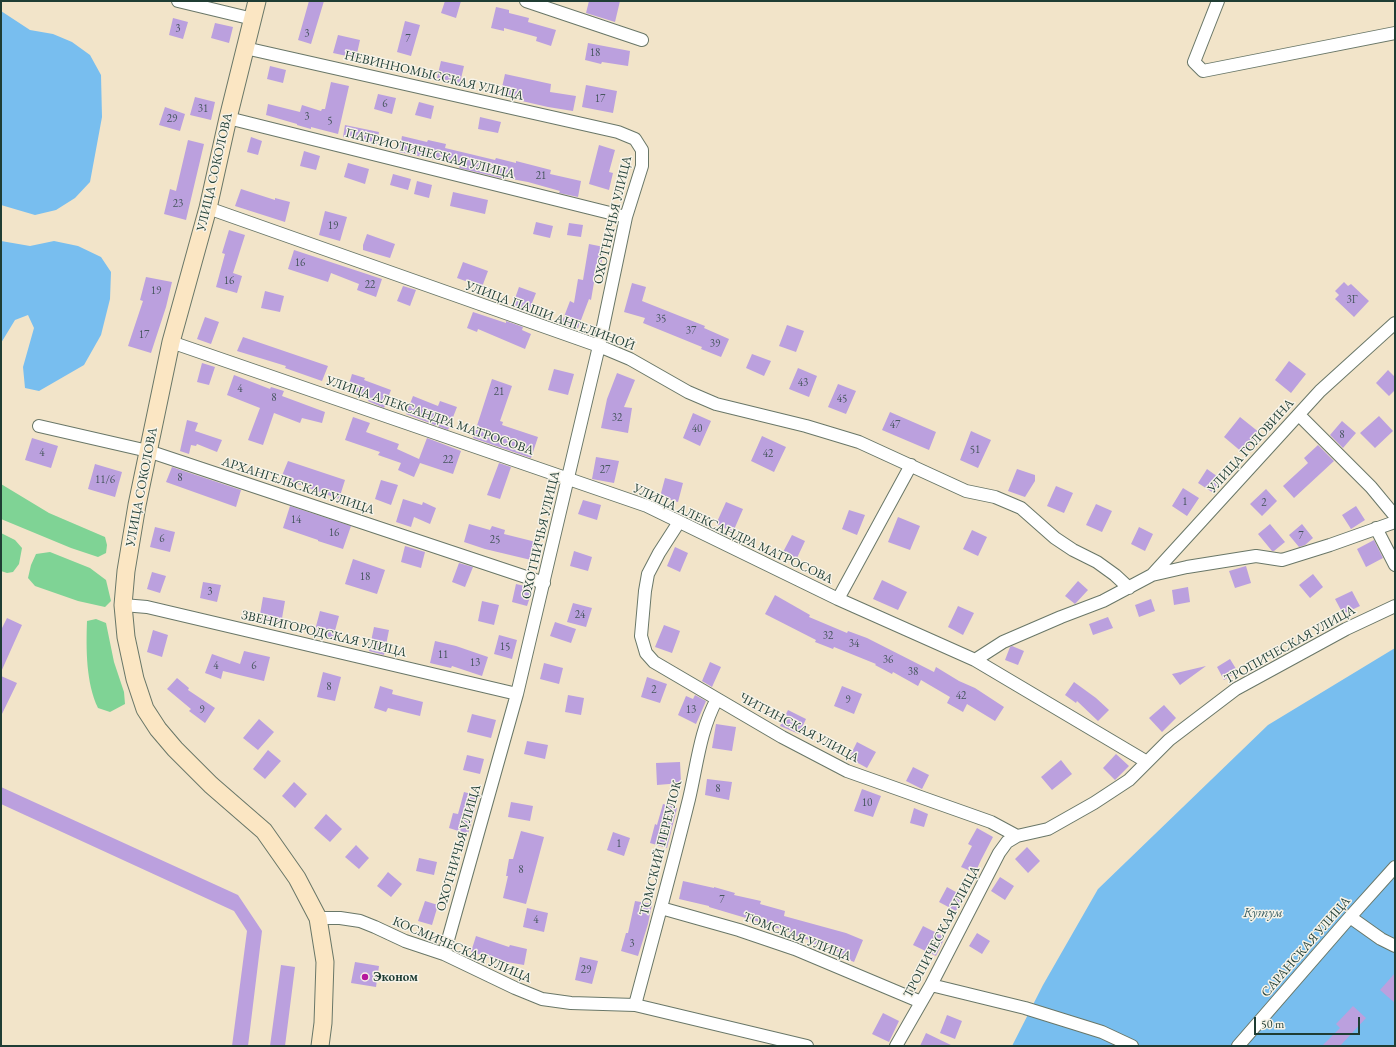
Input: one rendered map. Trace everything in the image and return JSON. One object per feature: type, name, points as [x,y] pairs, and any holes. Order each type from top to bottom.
[{"type":"main road","name":"УЛИЦА СОКОЛОВА","points":[[257,1],[228,118],[208,208],[171,342],[137,505],[126,571],[123,604],[126,637],[135,679],[145,709],[158,729],[175,749],[211,785],[264,831],[297,878],[318,918],[325,962],[323,1023],[320,1046]]},
{"type":"street","points":[[178,1],[253,19]]},
{"type":"street","points":[[526,1],[642,40]]},
{"type":"street","points":[[1218,1],[1194,62],[1203,71],[1395,33]]},
{"type":"street","name":"НЕВИННОМЫССКАЯ УЛИЦА","points":[[245,48],[618,132]]},
{"type":"street","name":"ПАТРИОТИЧЕСКАЯ УЛИЦА","points":[[228,118],[626,217]]},
{"type":"street","name":"ОХОТНИЧЬЯ УЛИЦА","points":[[444,954],[517,694],[600,346],[626,217],[642,166],[642,150],[635,139],[618,132]]},
{"type":"street","name":"УЛИЦА ПАШИ АНГЕЛИНОЙ","points":[[208,208],[600,346],[630,359],[688,392],[716,404],[806,426],[859,442],[966,491],[995,497],[1021,508],[1055,538],[1073,550],[1097,562],[1129,588]]},
{"type":"street","name":"УЛИЦА ГОЛОВИНА","points":[[975,660],[1003,642],[1061,617],[1103,602],[1152,575],[1320,391],[1395,323]]},
{"type":"street","name":"УЛИЦА АЛЕКСАНДРА МАТРОСОВА","points":[[171,342],[647,506],[838,599],[975,660],[1147,762]]},
{"type":"street","points":[[1298,415],[1371,487],[1395,516]]},
{"type":"street","name":"АРХАНГЕЛЬСКАЯ УЛИЦА","points":[[39,426],[148,451],[544,583]]},
{"type":"street","points":[[838,599],[912,465]]},
{"type":"street","name":"ЧИТИНСКАЯ УЛИЦА","points":[[679,522],[648,574],[641,636],[646,653],[654,662],[782,738],[847,771],[991,822],[1017,836]]},
{"type":"street","points":[[1152,575],[1187,567],[1256,556],[1282,560],[1395,522]]},
{"type":"street","points":[[1376,528],[1395,565]]},
{"type":"street","name":"ЗВЕНИГОРОДСКАЯ УЛИЦА","points":[[123,604],[147,607],[517,694]]},
{"type":"street","name":"ТРОПИЧЕСКАЯ УЛИЦА","points":[[896,1046],[931,985],[999,853],[1007,842],[1017,836],[1048,829],[1087,807],[1129,780],[1169,740],[1236,689],[1346,629],[1395,606]]},
{"type":"street","name":"ТОМСКИЙ ПЕРЕУЛОК","points":[[634,1005],[689,798],[703,732],[708,714],[716,699]]},
{"type":"street","name":"САРАНСКАЯ УЛИЦА","points":[[1238,1046],[1350,916],[1395,867]]},
{"type":"street","name":"ТОМСКАЯ УЛИЦА","points":[[661,908],[739,930],[795,949],[921,1002]]},
{"type":"street","points":[[1350,916],[1381,939],[1395,946]]},
{"type":"street","name":"КОСМИЧЕСКАЯ УЛИЦА","points":[[318,918],[340,918],[360,921],[405,941],[444,954],[515,988],[542,998],[570,1003],[634,1005],[807,1046]]},
{"type":"street","points":[[931,985],[1025,1008],[1102,1032],[1132,1046]]},
{"type":"green space","points":[[1,484],[49,513],[105,537],[107,545],[106,553],[98,557],[71,548],[1,519]]},
{"type":"green space","points":[[1,533],[15,540],[22,548],[19,564],[13,572],[7,573],[1,571]]},
{"type":"green space","points":[[50,552],[90,568],[106,580],[111,601],[105,607],[78,601],[35,586],[28,578],[31,565],[36,554]]},
{"type":"green space","points":[[96,619],[106,623],[114,662],[124,692],[125,704],[110,712],[98,708],[89,677],[87,621]]},
{"type":"water","points":[[1,11],[30,30],[53,34],[72,42],[90,55],[101,75],[102,117],[90,182],[75,198],[56,210],[35,215],[1,205]]},
{"type":"water","points":[[1,241],[30,246],[54,241],[78,246],[101,257],[111,272],[110,299],[101,335],[84,365],[39,391],[25,388],[23,367],[34,328],[28,315],[15,320],[1,343]]},
{"type":"water","name":"Кутум","points":[[1395,648],[1395,1046],[1012,1046],[1043,985],[1098,889],[1268,725]]},
{"type":"building","points":[[309,1],[324,1],[311,44],[298,40]]},
{"type":"building","points":[[445,1],[461,1],[456,18],[441,13]]},
{"type":"building","points":[[589,1],[620,1],[615,22],[586,13]]},
{"type":"building","points":[[496,7],[509,10],[509,13],[529,18],[528,22],[556,30],[551,46],[536,41],[537,37],[504,28],[504,31],[491,28]]},
{"type":"building","points":[[173,18],[188,22],[183,39],[169,35]]},
{"type":"building","points":[[405,21],[420,25],[411,56],[397,52]]},
{"type":"building","points":[[215,23],[233,27],[229,43],[211,38]]},
{"type":"building","points":[[338,35],[360,40],[356,58],[333,53]]},
{"type":"building","points":[[588,43],[630,51],[628,66],[602,62],[601,64],[585,60]]},
{"type":"building","points":[[441,61],[464,66],[460,83],[437,78]]},
{"type":"building","points":[[270,66],[286,70],[283,83],[267,79]]},
{"type":"building","points":[[505,74],[551,84],[550,92],[576,96],[573,111],[500,96]]},
{"type":"building","points":[[331,82],[349,86],[338,134],[311,127],[311,129],[266,115],[268,104],[300,112],[302,105],[321,111],[322,109],[325,109]]},
{"type":"building","points":[[586,85],[617,91],[613,113],[582,107]]},
{"type":"building","points":[[378,94],[396,98],[392,114],[374,109]]},
{"type":"building","points":[[195,97],[215,102],[211,120],[190,115]]},
{"type":"building","points":[[419,102],[434,106],[431,119],[415,115]]},
{"type":"building","points":[[165,107],[185,114],[180,131],[159,125]]},
{"type":"building","points":[[480,117],[501,122],[498,133],[478,129]]},
{"type":"building","points":[[345,125],[379,132],[377,144],[343,137]]},
{"type":"building","points":[[402,136],[427,142],[428,140],[446,144],[445,148],[495,160],[496,158],[516,163],[516,161],[551,170],[550,174],[581,181],[578,197],[559,193],[560,191],[528,182],[505,179],[459,168],[460,165],[399,152]]},
{"type":"building","points":[[251,137],[262,141],[258,155],[247,152]]},
{"type":"building","points":[[188,140],[204,144],[186,220],[164,214],[170,189],[176,191]]},
{"type":"building","points":[[599,145],[615,150],[609,172],[613,173],[609,190],[589,184]]},
{"type":"building","points":[[304,151],[320,156],[316,170],[300,166]]},
{"type":"building","points":[[348,163],[369,169],[365,184],[344,177]]},
{"type":"building","points":[[393,174],[411,179],[408,190],[390,185]]},
{"type":"building","points":[[417,181],[432,185],[429,198],[414,194]]},
{"type":"building","points":[[241,189],[275,200],[275,198],[290,202],[285,222],[235,206]]},
{"type":"building","points":[[453,192],[488,200],[485,214],[450,206]]},
{"type":"building","points":[[325,211],[347,217],[340,241],[319,235]]},
{"type":"building","points":[[536,222],[553,226],[550,238],[533,234]]},
{"type":"building","points":[[569,223],[583,225],[581,237],[567,235]]},
{"type":"building","points":[[229,230],[245,235],[233,273],[242,276],[237,293],[216,287],[225,254],[222,253]]},
{"type":"building","points":[[367,234],[395,244],[390,258],[363,250],[363,245]]},
{"type":"building","points":[[589,244],[604,247],[601,266],[597,265],[591,300],[589,299],[578,328],[562,322],[570,301],[574,303],[578,279],[583,280]]},
{"type":"building","points":[[294,250],[382,279],[376,297],[357,290],[359,284],[331,273],[328,282],[288,269]]},
{"type":"building","points":[[463,262],[488,271],[482,287],[457,278]]},
{"type":"building","points":[[146,277],[172,282],[166,307],[151,353],[128,346],[143,301],[140,300]]},
{"type":"building","points":[[1344,282],[1348,286],[1351,284],[1369,301],[1354,317],[1335,299],[1339,295],[1335,291]]},
{"type":"building","points":[[632,283],[646,287],[642,301],[705,326],[704,328],[729,339],[721,357],[701,349],[702,347],[643,323],[645,318],[624,312]]},
{"type":"building","points":[[403,286],[416,290],[410,306],[397,301]]},
{"type":"building","points":[[519,287],[536,293],[528,313],[512,307]]},
{"type":"building","points":[[265,291],[284,296],[280,312],[261,308]]},
{"type":"building","points":[[473,312],[523,327],[522,330],[531,334],[525,349],[478,329],[477,332],[467,328]]},
{"type":"building","points":[[205,317],[219,322],[211,344],[197,339]]},
{"type":"building","points":[[787,325],[804,331],[796,352],[779,346]]},
{"type":"building","points":[[243,337],[328,366],[322,381],[285,368],[286,366],[237,351]]},
{"type":"building","points":[[752,354],[771,361],[764,376],[746,368]]},
{"type":"building","points":[[1289,361],[1306,374],[1291,393],[1275,380]]},
{"type":"building","points":[[202,363],[215,367],[209,385],[197,382]]},
{"type":"building","points":[[798,368],[817,376],[809,397],[789,389]]},
{"type":"building","points":[[554,369],[574,374],[568,395],[548,390]]},
{"type":"building","points":[[1388,370],[1395,377],[1395,390],[1389,396],[1376,383]]},
{"type":"building","points":[[617,373],[635,380],[624,407],[632,408],[628,433],[601,428],[607,399]]},
{"type":"building","points":[[352,374],[365,378],[364,380],[391,390],[384,408],[368,401],[369,398],[347,391]]},
{"type":"building","points":[[234,375],[270,389],[271,387],[284,391],[282,396],[325,412],[322,423],[302,418],[300,423],[274,413],[263,445],[248,440],[260,408],[227,395]]},
{"type":"building","points":[[492,379],[512,386],[500,421],[503,422],[502,425],[538,437],[531,458],[473,438]]},
{"type":"building","points":[[838,384],[856,391],[846,414],[828,407]]},
{"type":"building","points":[[413,396],[438,406],[440,401],[457,407],[448,430],[406,414]]},
{"type":"building","points":[[890,412],[936,432],[929,450],[882,430]]},
{"type":"building","points":[[693,413],[711,421],[700,446],[683,438]]},
{"type":"building","points":[[1379,416],[1393,431],[1375,448],[1360,433]]},
{"type":"building","points":[[353,417],[370,423],[366,432],[399,444],[397,449],[419,459],[427,438],[461,451],[453,474],[420,463],[414,477],[398,470],[401,463],[378,455],[380,452],[345,440]]},
{"type":"building","points":[[1240,417],[1260,433],[1243,453],[1224,437]]},
{"type":"building","points":[[187,420],[198,423],[195,431],[222,440],[217,452],[197,444],[196,446],[191,445],[189,454],[180,451]]},
{"type":"building","points":[[1342,421],[1356,433],[1343,448],[1330,435]]},
{"type":"building","points":[[971,431],[991,440],[978,468],[960,460]]},
{"type":"building","points":[[762,436],[786,447],[774,472],[751,461]]},
{"type":"building","points":[[32,438],[58,446],[51,468],[25,460]]},
{"type":"building","points":[[1318,445],[1334,461],[1294,498],[1283,486],[1308,463],[1304,458]]},
{"type":"building","points":[[596,457],[619,461],[614,483],[592,479]]},
{"type":"building","points":[[288,461],[345,480],[339,499],[281,478]]},
{"type":"building","points":[[499,463],[511,467],[500,499],[487,495]]},
{"type":"building","points":[[95,464],[122,472],[115,497],[88,489]]},
{"type":"building","points":[[172,467],[241,490],[236,507],[166,482]]},
{"type":"building","points":[[1017,469],[1035,475],[1035,481],[1025,497],[1008,491]]},
{"type":"building","points":[[1207,469],[1221,479],[1212,492],[1198,483]]},
{"type":"building","points":[[665,478],[683,483],[678,502],[660,497]]},
{"type":"building","points":[[381,480],[398,485],[391,505],[375,499]]},
{"type":"building","points":[[1056,486],[1073,493],[1064,513],[1047,506]]},
{"type":"building","points":[[1183,488],[1199,498],[1187,516],[1172,506]]},
{"type":"building","points":[[1266,489],[1277,501],[1262,516],[1250,504]]},
{"type":"building","points":[[403,499],[422,505],[423,502],[436,508],[430,524],[414,517],[411,527],[396,522]]},
{"type":"building","points":[[583,500],[601,505],[597,520],[578,514]]},
{"type":"building","points":[[726,502],[743,509],[733,532],[716,524]]},
{"type":"building","points":[[1096,504],[1112,511],[1102,532],[1086,525]]},
{"type":"building","points":[[290,506],[351,526],[343,549],[283,528]]},
{"type":"building","points":[[1356,506],[1365,520],[1351,529],[1342,515]]},
{"type":"building","points":[[849,510],[865,515],[857,535],[842,529]]},
{"type":"building","points":[[898,517],[920,526],[910,550],[888,542]]},
{"type":"building","points":[[469,524],[490,530],[492,526],[505,530],[504,534],[536,542],[531,560],[485,549],[464,542]]},
{"type":"building","points":[[1270,524],[1285,542],[1274,551],[1272,551],[1258,534]]},
{"type":"building","points":[[1302,524],[1313,538],[1305,545],[1299,547],[1289,535]]},
{"type":"building","points":[[155,527],[175,532],[170,552],[150,547]]},
{"type":"building","points":[[1139,527],[1153,534],[1145,551],[1131,544]]},
{"type":"building","points":[[972,530],[987,537],[978,556],[963,549]]},
{"type":"building","points":[[792,535],[805,541],[797,558],[783,552]]},
{"type":"building","points":[[1374,540],[1383,558],[1366,567],[1357,549]]},
{"type":"building","points":[[405,546],[425,552],[421,568],[401,562]]},
{"type":"building","points":[[675,547],[688,553],[680,572],[667,566]]},
{"type":"building","points":[[574,551],[592,557],[588,571],[570,566]]},
{"type":"building","points":[[353,559],[385,570],[377,594],[345,584]]},
{"type":"building","points":[[459,563],[473,567],[465,587],[452,582]]},
{"type":"building","points":[[1246,566],[1251,583],[1235,588],[1229,571]]},
{"type":"building","points":[[152,572],[166,576],[160,593],[147,589]]},
{"type":"building","points":[[1313,574],[1323,587],[1310,598],[1299,585]]},
{"type":"building","points":[[882,580],[907,592],[898,610],[873,599]]},
{"type":"building","points":[[1078,581],[1088,590],[1075,604],[1065,596]]},
{"type":"building","points":[[203,582],[221,585],[217,602],[200,598]]},
{"type":"building","points":[[516,584],[533,588],[527,606],[512,602]]},
{"type":"building","points":[[1188,587],[1190,602],[1174,605],[1172,590]]},
{"type":"building","points":[[1352,591],[1360,606],[1343,614],[1335,599]]},
{"type":"building","points":[[775,595],[810,615],[809,617],[847,633],[848,631],[867,638],[934,672],[936,667],[959,681],[975,688],[1004,707],[995,721],[967,704],[963,712],[947,703],[950,697],[921,680],[918,686],[893,672],[892,674],[875,665],[876,664],[834,647],[833,649],[815,642],[816,640],[765,614]]},
{"type":"building","points":[[263,597],[285,601],[281,624],[259,620]]},
{"type":"building","points":[[1151,599],[1155,611],[1139,617],[1135,605]]},
{"type":"building","points":[[482,601],[499,605],[494,625],[478,621]]},
{"type":"building","points":[[573,603],[592,608],[586,627],[567,622]]},
{"type":"building","points":[[958,606],[974,613],[963,635],[948,627]]},
{"type":"building","points":[[320,611],[339,616],[333,638],[314,634]]},
{"type":"building","points":[[1108,617],[1113,628],[1093,635],[1089,624]]},
{"type":"building","points":[[7,618],[22,625],[1,672],[1,630]]},
{"type":"building","points":[[555,622],[576,629],[571,643],[550,636]]},
{"type":"building","points":[[664,625],[680,631],[672,653],[655,647]]},
{"type":"building","points":[[374,627],[389,630],[384,655],[369,651]]},
{"type":"building","points":[[153,630],[168,635],[162,657],[147,652]]},
{"type":"building","points":[[499,635],[517,640],[512,659],[494,654]]},
{"type":"building","points":[[435,641],[456,646],[488,657],[482,676],[452,666],[451,668],[430,663]]},
{"type":"building","points":[[1012,646],[1024,651],[1018,665],[1005,660],[1010,647]]},
{"type":"building","points":[[244,651],[270,657],[264,681],[223,671],[221,679],[205,673],[212,654],[240,664]]},
{"type":"building","points":[[1230,659],[1238,672],[1224,680],[1217,667]]},
{"type":"building","points":[[710,662],[721,667],[712,687],[702,681]]},
{"type":"building","points":[[544,663],[563,668],[559,684],[540,679]]},
{"type":"building","points":[[1206,666],[1180,685],[1172,674]]},
{"type":"building","points":[[323,672],[341,677],[335,701],[317,697]]},
{"type":"building","points":[[1,676],[17,683],[1,716]]},
{"type":"building","points":[[647,677],[667,684],[660,703],[641,697]]},
{"type":"building","points":[[177,678],[189,688],[188,690],[215,708],[205,723],[189,711],[191,709],[167,689]]},
{"type":"building","points":[[1074,682],[1096,698],[1109,710],[1098,721],[1077,701],[1076,703],[1065,695]]},
{"type":"building","points":[[380,686],[393,690],[392,694],[423,702],[420,716],[388,708],[386,712],[374,708]]},
{"type":"building","points":[[842,686],[862,694],[854,714],[834,706]]},
{"type":"building","points":[[568,695],[584,698],[581,715],[565,712]]},
{"type":"building","points":[[695,695],[706,701],[696,724],[678,715],[686,696],[693,699]]},
{"type":"building","points":[[1164,705],[1176,718],[1162,732],[1149,718]]},
{"type":"building","points":[[788,710],[806,719],[799,734],[780,726]]},
{"type":"building","points":[[472,714],[496,720],[491,738],[467,732]]},
{"type":"building","points":[[259,719],[274,732],[258,750],[243,738]]},
{"type":"building","points":[[716,724],[736,727],[732,751],[712,748]]},
{"type":"building","points":[[527,741],[548,745],[545,759],[524,754]]},
{"type":"building","points":[[857,742],[876,752],[867,768],[849,758]]},
{"type":"building","points":[[268,750],[281,761],[265,779],[253,769]]},
{"type":"building","points":[[1116,754],[1129,766],[1115,780],[1103,768]]},
{"type":"building","points":[[467,755],[484,759],[480,774],[463,770]]},
{"type":"building","points":[[1061,760],[1072,774],[1052,790],[1041,777]]},
{"type":"building","points":[[680,762],[681,783],[657,785],[656,763]]},
{"type":"building","points":[[913,767],[929,775],[922,789],[906,781]]},
{"type":"building","points":[[707,779],[732,782],[729,800],[705,795]]},
{"type":"building","points":[[294,782],[307,794],[295,808],[282,796]]},
{"type":"building","points":[[1,787],[238,895],[262,931],[248,1046],[232,1046],[247,931],[234,911],[1,804]]},
{"type":"building","points":[[862,789],[881,796],[873,817],[854,811]]},
{"type":"building","points":[[464,792],[479,796],[468,834],[449,828],[453,813],[458,814]]},
{"type":"building","points":[[511,802],[533,806],[530,821],[508,817]]},
{"type":"building","points":[[663,804],[677,808],[667,848],[650,843],[655,824],[657,825]]},
{"type":"building","points":[[914,808],[928,814],[924,827],[910,823]]},
{"type":"building","points":[[326,814],[342,829],[330,842],[314,828]]},
{"type":"building","points":[[977,828],[993,837],[975,873],[961,867],[972,846],[968,844]]},
{"type":"building","points":[[521,831],[544,837],[526,904],[503,898],[508,876],[506,876],[509,859],[513,859]]},
{"type":"building","points":[[613,832],[630,838],[624,856],[607,850]]},
{"type":"building","points":[[356,845],[369,858],[359,869],[345,857]]},
{"type":"building","points":[[1027,847],[1040,861],[1028,873],[1015,859]]},
{"type":"building","points":[[419,858],[437,862],[434,875],[416,871]]},
{"type":"building","points":[[388,872],[402,884],[391,897],[377,886]]},
{"type":"building","points":[[1000,877],[1014,886],[1005,900],[991,891]]},
{"type":"building","points":[[683,881],[714,887],[735,893],[734,895],[761,901],[760,904],[785,911],[784,916],[846,933],[863,940],[854,962],[837,955],[838,952],[808,942],[809,940],[793,935],[794,933],[709,906],[679,899]]},
{"type":"building","points":[[947,887],[963,896],[956,911],[939,902]]},
{"type":"building","points":[[425,901],[438,905],[432,925],[418,921]]},
{"type":"building","points":[[635,901],[652,904],[648,924],[638,956],[621,951],[626,933],[628,933]]},
{"type":"building","points":[[527,908],[548,913],[544,932],[523,927]]},
{"type":"building","points":[[923,926],[945,937],[936,956],[913,945]]},
{"type":"building","points":[[977,933],[990,941],[982,954],[969,946]]},
{"type":"building","points":[[476,936],[509,947],[510,945],[527,949],[524,965],[496,960],[471,952]]},
{"type":"building","points":[[580,957],[598,961],[592,984],[575,980]]},
{"type":"building","name":"Эконом","points":[[355,962],[379,966],[376,987],[351,983]]},
{"type":"building","points":[[281,965],[295,967],[285,1046],[270,1046]]},
{"type":"building","points":[[1395,973],[1395,1003],[1380,990]]},
{"type":"building","points":[[1353,1006],[1366,1018],[1340,1046],[1322,1046],[1340,1028],[1336,1024]]},
{"type":"building","points":[[883,1013],[899,1021],[889,1042],[872,1034]]},
{"type":"building","points":[[947,1015],[962,1021],[955,1039],[940,1033]]},
{"type":"building","points":[[926,1033],[953,1046],[920,1046]]},
{"type":"place","name":"Эконом","points":[[365,977]]}]
